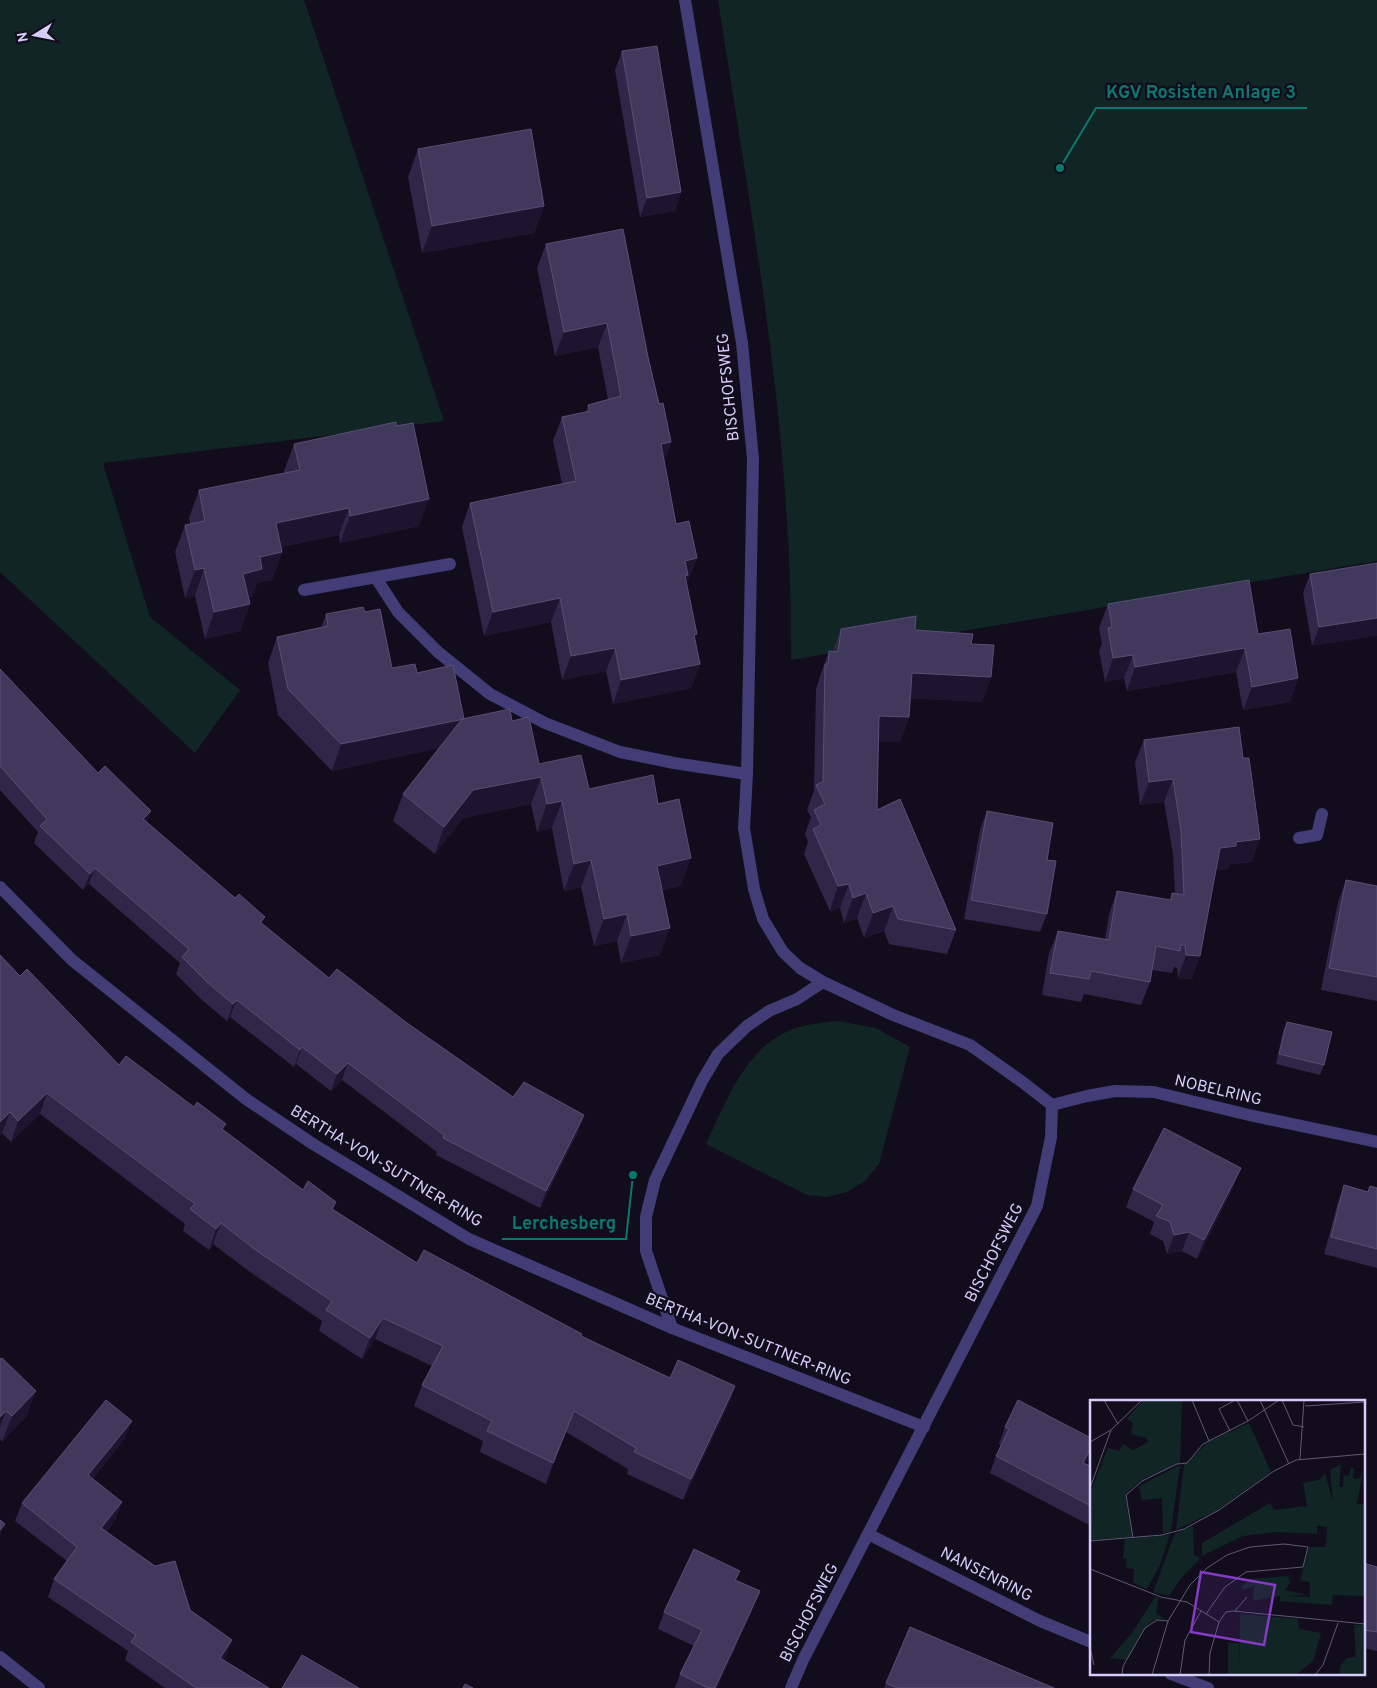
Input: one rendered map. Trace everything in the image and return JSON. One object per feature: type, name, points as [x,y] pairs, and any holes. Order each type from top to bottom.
[{"type":"street","name":"BISCHOFSWEG","points":[[685,0],[742,343],[753,459],[747,774],[744,828],[754,889],[763,919],[783,952],[800,968],[823,982],[893,1015],[970,1045],[1021,1080],[1052,1105],[1051,1137],[1037,1206],[803,1660],[791,1688]]},
{"type":"street","points":[[304,590],[450,564]]},
{"type":"street","points":[[376,578],[404,619],[438,652],[490,694],[545,723],[620,752],[674,763],[747,774]]},
{"type":"street","points":[[1299,838],[1317,835],[1322,814]]},
{"type":"street","name":"BERTHA-VON-SUTTNER-RING","points":[[0,887],[72,960],[246,1099],[313,1144],[469,1239],[672,1328],[924,1427]]},
{"type":"street","points":[[672,1328],[646,1252],[646,1217],[655,1180],[702,1081],[718,1054],[747,1026],[823,982]]},
{"type":"street","name":"NOBELRING","points":[[1052,1105],[1115,1091],[1154,1092],[1249,1115],[1377,1142]]},
{"type":"street","name":"NANSENRING","points":[[868,1534],[1040,1620],[1090,1642]]},
{"type":"street","points":[[0,1657],[39,1688]]},
{"type":"street","points":[[1176,1676],[1208,1688]]},
{"type":"green space","points":[[0,0],[304,0],[444,421],[103,463],[150,617],[240,690],[195,753],[0,572]]},
{"type":"green space","points":[[718,0],[1377,0],[1377,561],[791,660],[790,577],[778,411],[757,247]]},
{"type":"green space","points":[[838,1021],[876,1028],[910,1047],[879,1164],[865,1181],[847,1192],[827,1197],[807,1195],[706,1144],[732,1089],[743,1071],[770,1042],[787,1032],[807,1025]]},
{"type":"building","points":[[657,46],[681,192],[647,198],[622,51]]},
{"type":"building","points":[[531,129],[544,206],[432,226],[418,149]]},
{"type":"building","points":[[623,229],[648,357],[659,404],[663,403],[671,442],[661,444],[676,524],[689,521],[697,558],[685,561],[688,575],[685,576],[697,634],[694,635],[700,664],[621,680],[615,648],[571,656],[560,598],[493,612],[470,503],[576,481],[562,417],[590,411],[588,405],[621,396],[607,323],[564,332],[546,244]]},
{"type":"building","points":[[396,422],[396,426],[413,423],[429,499],[350,516],[349,508],[276,523],[282,552],[260,557],[262,569],[243,574],[250,604],[214,612],[204,568],[195,570],[185,525],[205,521],[199,490],[300,470],[294,444]]},
{"type":"building","points":[[1377,563],[1377,618],[1319,627],[1310,574]]},
{"type":"building","points":[[1249,580],[1258,634],[1290,629],[1298,678],[1252,687],[1245,648],[1135,667],[1133,655],[1113,658],[1108,628],[1112,627],[1108,604]]},
{"type":"building","points":[[363,607],[365,612],[380,609],[392,668],[415,664],[417,673],[453,665],[464,719],[341,744],[288,689],[277,637],[328,626],[326,614]]},
{"type":"building","points":[[916,616],[915,630],[973,634],[971,644],[994,645],[991,677],[912,673],[909,717],[879,716],[877,810],[900,799],[956,930],[898,919],[893,906],[873,913],[866,893],[853,898],[849,884],[838,886],[813,829],[821,825],[814,810],[825,804],[816,785],[823,782],[825,664],[828,664],[829,651],[838,652],[841,629]]},
{"type":"building","points":[[0,669],[98,773],[105,766],[151,811],[143,819],[235,898],[239,894],[265,917],[260,922],[329,978],[337,969],[407,1023],[513,1097],[524,1082],[584,1115],[546,1191],[443,1138],[444,1135],[348,1063],[337,1074],[302,1047],[300,1050],[237,1000],[233,1004],[182,957],[189,949],[95,868],[90,874],[40,826],[47,819],[0,766]]},
{"type":"building","points":[[510,709],[512,721],[529,717],[539,764],[581,755],[589,789],[653,775],[658,804],[679,799],[691,858],[657,866],[670,928],[631,936],[627,914],[604,919],[591,860],[574,864],[562,801],[547,804],[541,777],[473,790],[444,827],[403,794],[462,719]]},
{"type":"building","points":[[1239,727],[1243,758],[1249,758],[1260,839],[1236,842],[1236,846],[1220,848],[1200,956],[1186,955],[1185,945],[1181,945],[1180,951],[1156,946],[1150,982],[1091,971],[1089,979],[1050,973],[1058,931],[1109,940],[1117,891],[1171,900],[1172,893],[1184,895],[1181,831],[1173,779],[1149,782],[1144,740]]},
{"type":"building","points":[[987,811],[1053,823],[1047,860],[1056,861],[1047,914],[971,900]]},
{"type":"building","points":[[1346,880],[1377,886],[1377,977],[1329,968]]},
{"type":"building","points":[[0,955],[20,976],[27,969],[119,1065],[126,1056],[194,1107],[197,1102],[226,1124],[222,1129],[303,1190],[308,1181],[336,1202],[332,1209],[417,1263],[424,1250],[582,1334],[581,1336],[670,1378],[678,1360],[735,1386],[691,1479],[634,1452],[636,1448],[574,1411],[553,1463],[487,1431],[492,1421],[422,1385],[443,1346],[383,1318],[370,1338],[326,1310],[332,1301],[257,1251],[221,1223],[216,1229],[190,1209],[195,1204],[47,1093],[18,1121],[10,1112],[0,1122]]},
{"type":"building","points":[[1287,1022],[1332,1032],[1324,1065],[1279,1054]]},
{"type":"building","points":[[1164,1128],[1241,1168],[1204,1240],[1189,1232],[1174,1235],[1170,1222],[1156,1216],[1163,1205],[1133,1189]]},
{"type":"building","points":[[1344,1185],[1368,1192],[1370,1186],[1377,1188],[1377,1249],[1331,1237]]},
{"type":"building","points":[[2,1358],[36,1391],[12,1416],[6,1411],[0,1417],[0,1359]]},
{"type":"building","points":[[106,1400],[132,1421],[88,1475],[122,1502],[101,1528],[155,1566],[175,1561],[190,1610],[232,1640],[220,1658],[269,1688],[196,1688],[131,1642],[136,1635],[54,1579],[77,1547],[22,1503]]},
{"type":"building","points":[[1018,1400],[1090,1437],[1090,1450],[1083,1463],[1090,1466],[1090,1505],[996,1456],[1009,1429],[1005,1427]]},
{"type":"building","points":[[0,1520],[5,1524],[0,1530]]},
{"type":"building","points":[[694,1549],[740,1571],[735,1580],[760,1591],[715,1688],[708,1688],[680,1674],[702,1630],[664,1612]]},
{"type":"building","points":[[1364,1563],[1377,1567],[1377,1632],[1364,1630]]},
{"type":"building","points":[[910,1627],[1054,1688],[897,1688],[886,1683]]},
{"type":"building","points":[[302,1655],[359,1688],[282,1688]]},
{"type":"building","points":[[465,1684],[473,1688],[463,1688]]},
{"type":"place","name":"KGV Rosisten Anlage 3","points":[[1060,168]]},
{"type":"place","name":"Lerchesberg","points":[[633,1175]]}]
